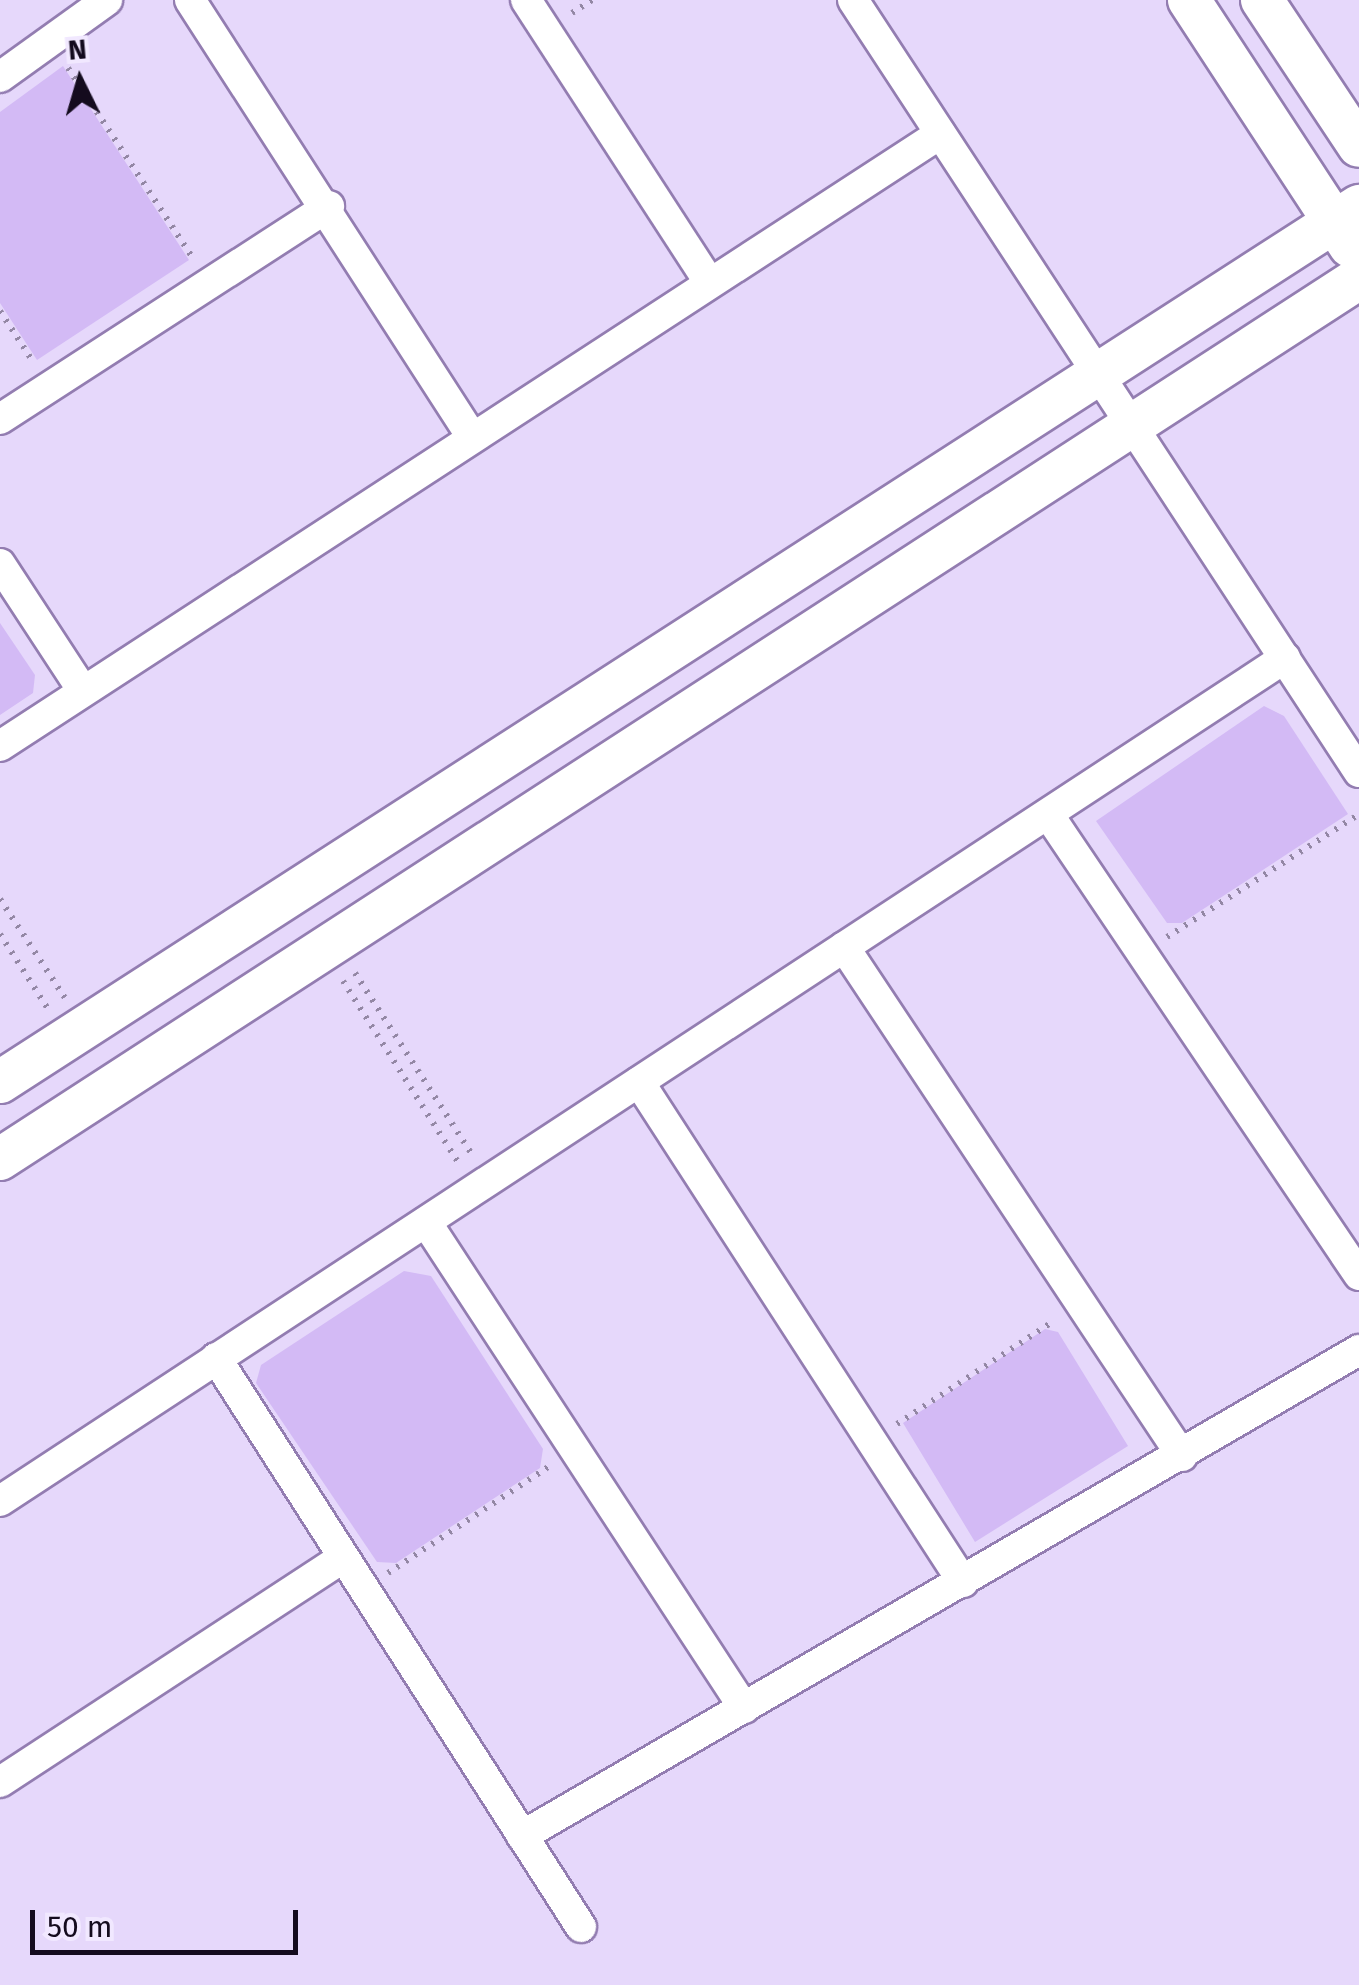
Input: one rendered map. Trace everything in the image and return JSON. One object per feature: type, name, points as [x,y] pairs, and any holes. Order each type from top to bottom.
[{"type":"street","points":[[0,77],[107,0]]},
{"type":"street","points":[[190,0],[328,206],[472,437]]},
{"type":"street","points":[[526,0],[708,282]]},
{"type":"street","points":[[853,0],[1094,375],[1359,772]]},
{"type":"street","points":[[1189,0],[1347,214],[1359,259]]},
{"type":"street","points":[[1262,0],[1359,146]]},
{"type":"street","points":[[0,746],[81,688],[940,134]]},
{"type":"street","points":[[0,419],[208,280],[328,206]]},
{"type":"street","points":[[0,1082],[1347,214]]},
{"type":"street","points":[[0,1159],[1359,278]]},
{"type":"street","points":[[0,564],[81,688]]},
{"type":"street","points":[[0,1501],[1285,658]]},
{"type":"street","points":[[1048,814],[1359,1275]]},
{"type":"street","points":[[844,948],[1182,1456]]},
{"type":"street","points":[[639,1082],[963,1582]]},
{"type":"street","points":[[426,1222],[570,1452],[744,1708]]},
{"type":"street","points":[[522,1836],[1359,1350]]},
{"type":"street","points":[[216,1358],[341,1559],[580,1927]]},
{"type":"street","points":[[0,1782],[341,1559]]},
{"type":"path","points":[[50,40],[208,280]]},
{"type":"path","points":[[0,311],[50,387]]},
{"type":"path","points":[[1144,951],[1359,814]]},
{"type":"path","points":[[0,899],[74,1031]]},
{"type":"path","points":[[0,934],[74,1031]]},
{"type":"path","points":[[329,946],[482,1185]]},
{"type":"path","points":[[329,946],[482,1185]]},
{"type":"path","points":[[871,1441],[1081,1304]]},
{"type":"path","points":[[362,1590],[570,1452]]},
{"type":"shaded area","points":[[63,66],[189,260],[37,360],[0,303],[0,112]]},
{"type":"shaded area","points":[[0,623],[35,675],[33,693],[0,715]]},
{"type":"shaded area","points":[[1264,706],[1284,716],[1348,814],[1182,923],[1167,923],[1096,821]]},
{"type":"shaded area","points":[[404,1271],[431,1276],[543,1449],[540,1468],[396,1563],[377,1562],[256,1383],[261,1365]]},
{"type":"shaded area","points":[[1045,1329],[1058,1332],[1128,1446],[975,1542],[903,1423]]}]
